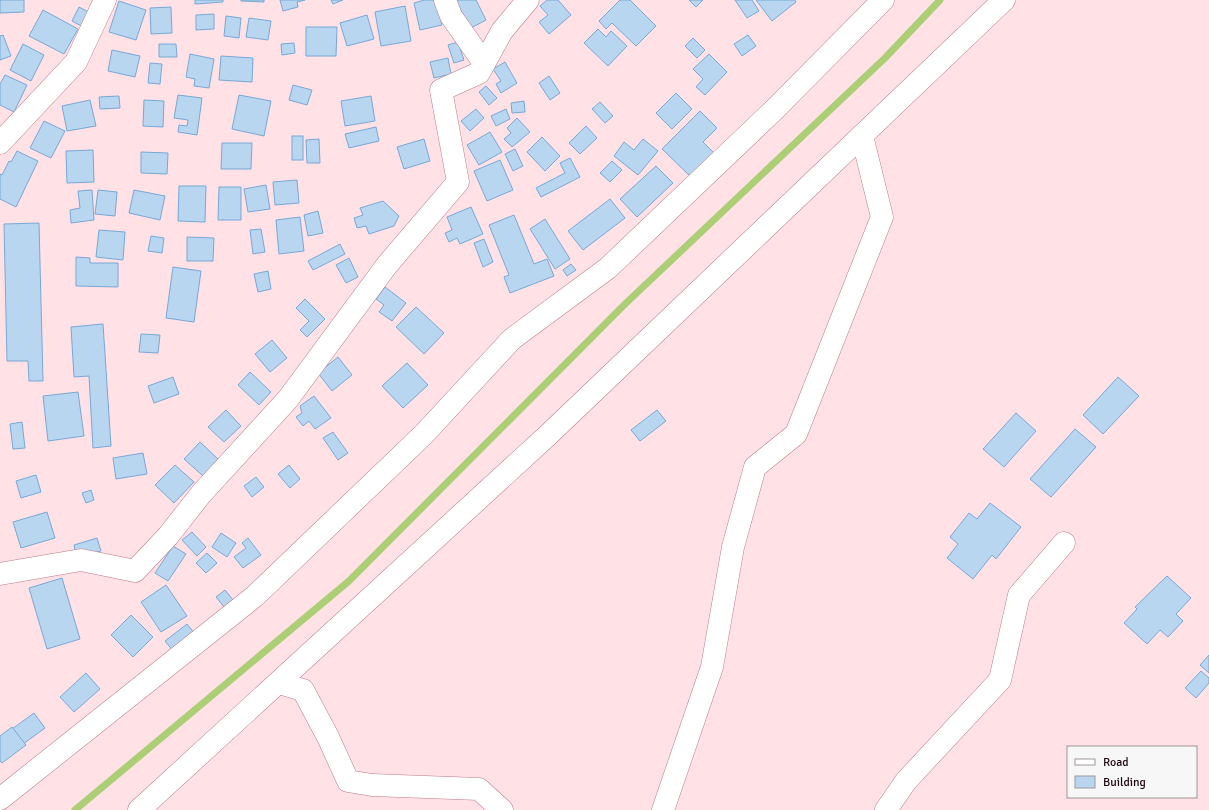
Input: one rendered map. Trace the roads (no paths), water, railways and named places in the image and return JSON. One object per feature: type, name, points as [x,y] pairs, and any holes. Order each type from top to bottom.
[{"type":"street","points":[[0,143],[76,62],[105,0]]},
{"type":"street","points":[[445,0],[451,16],[484,63]]},
{"type":"street","points":[[0,574],[81,560],[135,571],[168,536],[201,494],[288,399],[387,265],[458,182],[441,90],[479,73],[502,31],[528,0]]},
{"type":"street","points":[[0,799],[255,596],[424,434],[512,339],[608,268],[774,110],[883,0]]},
{"type":"street","points":[[138,810],[279,683],[547,436],[1004,0]]},
{"type":"street","points":[[663,810],[712,667],[733,547],[755,467],[796,434],[882,217],[862,136]]},
{"type":"street","points":[[886,810],[906,781],[1000,680],[1019,594],[1064,544]]},
{"type":"street","points":[[279,683],[303,690],[328,737],[348,781],[372,786],[479,789],[502,810]]},
{"type":"waterway","points":[[75,810],[349,581],[624,305],[885,58],[940,0]]}]
